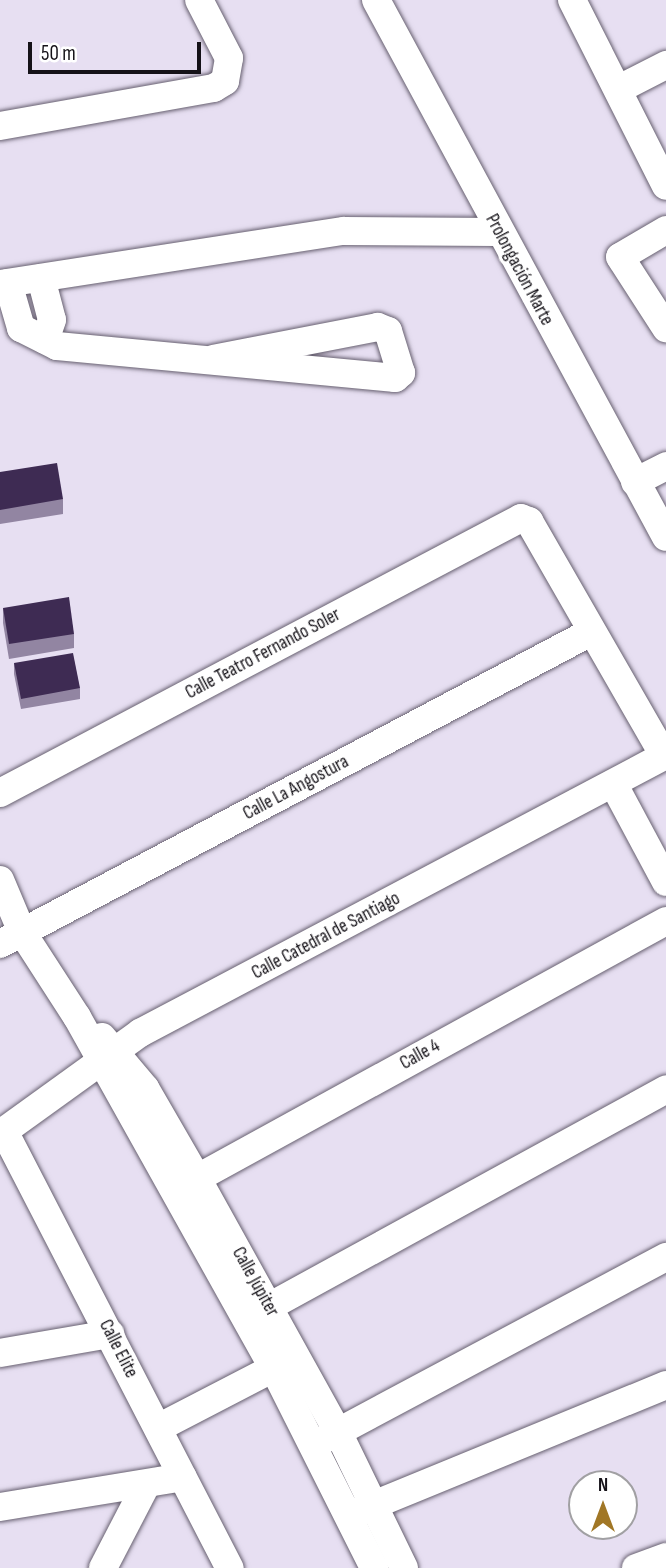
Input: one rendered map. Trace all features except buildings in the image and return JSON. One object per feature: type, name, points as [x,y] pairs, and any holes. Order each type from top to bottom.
[{"type":"street","points":[[0,125],[214,88],[230,70],[229,58],[199,0]]},
{"type":"street","name":"Prolongación Marte","points":[[376,0],[498,232],[666,537]]},
{"type":"street","points":[[572,0],[666,186]]},
{"type":"street","points":[[619,89],[666,65]]},
{"type":"street","points":[[214,359],[383,328],[401,373],[395,379],[214,359],[72,350],[22,328],[4,284],[344,230],[498,232]]},
{"type":"street","points":[[666,230],[620,257],[666,328]]},
{"type":"street","points":[[41,278],[52,320],[45,340]]},
{"type":"street","points":[[635,482],[666,466]]},
{"type":"street","name":"Calle Teatro Fernando Soler","points":[[0,793],[527,519],[591,632]]},
{"type":"street","points":[[591,632],[665,756]]},
{"type":"street","name":"Calle La Angostura","points":[[11,938],[591,632]]},
{"type":"street","name":"Calle Catedral de Santiago","points":[[2,1133],[108,1056],[665,756]]},
{"type":"street","points":[[614,785],[666,882]]},
{"type":"street","name":"Calle Júpiter","points":[[0,880],[11,938],[108,1056],[186,1184],[285,1362],[362,1509],[404,1568]]},
{"type":"street","name":"Calle 4","points":[[186,1184],[666,921]]},
{"type":"street","points":[[257,1313],[666,1089]]},
{"type":"street","name":"Calle Elite","points":[[2,1133],[110,1334],[230,1568]]},
{"type":"street","points":[[326,1438],[666,1258]]},
{"type":"street","points":[[0,1353],[110,1334]]},
{"type":"street","points":[[158,1428],[285,1362]]},
{"type":"street","points":[[362,1509],[666,1385]]},
{"type":"street","points":[[0,1507],[183,1477]]},
{"type":"street","points":[[103,1568],[146,1485]]},
{"type":"street","name":"Calle Júpiter","points":[[362,1509],[374,1568]]},
{"type":"street","points":[[636,1568],[666,1557]]}]
